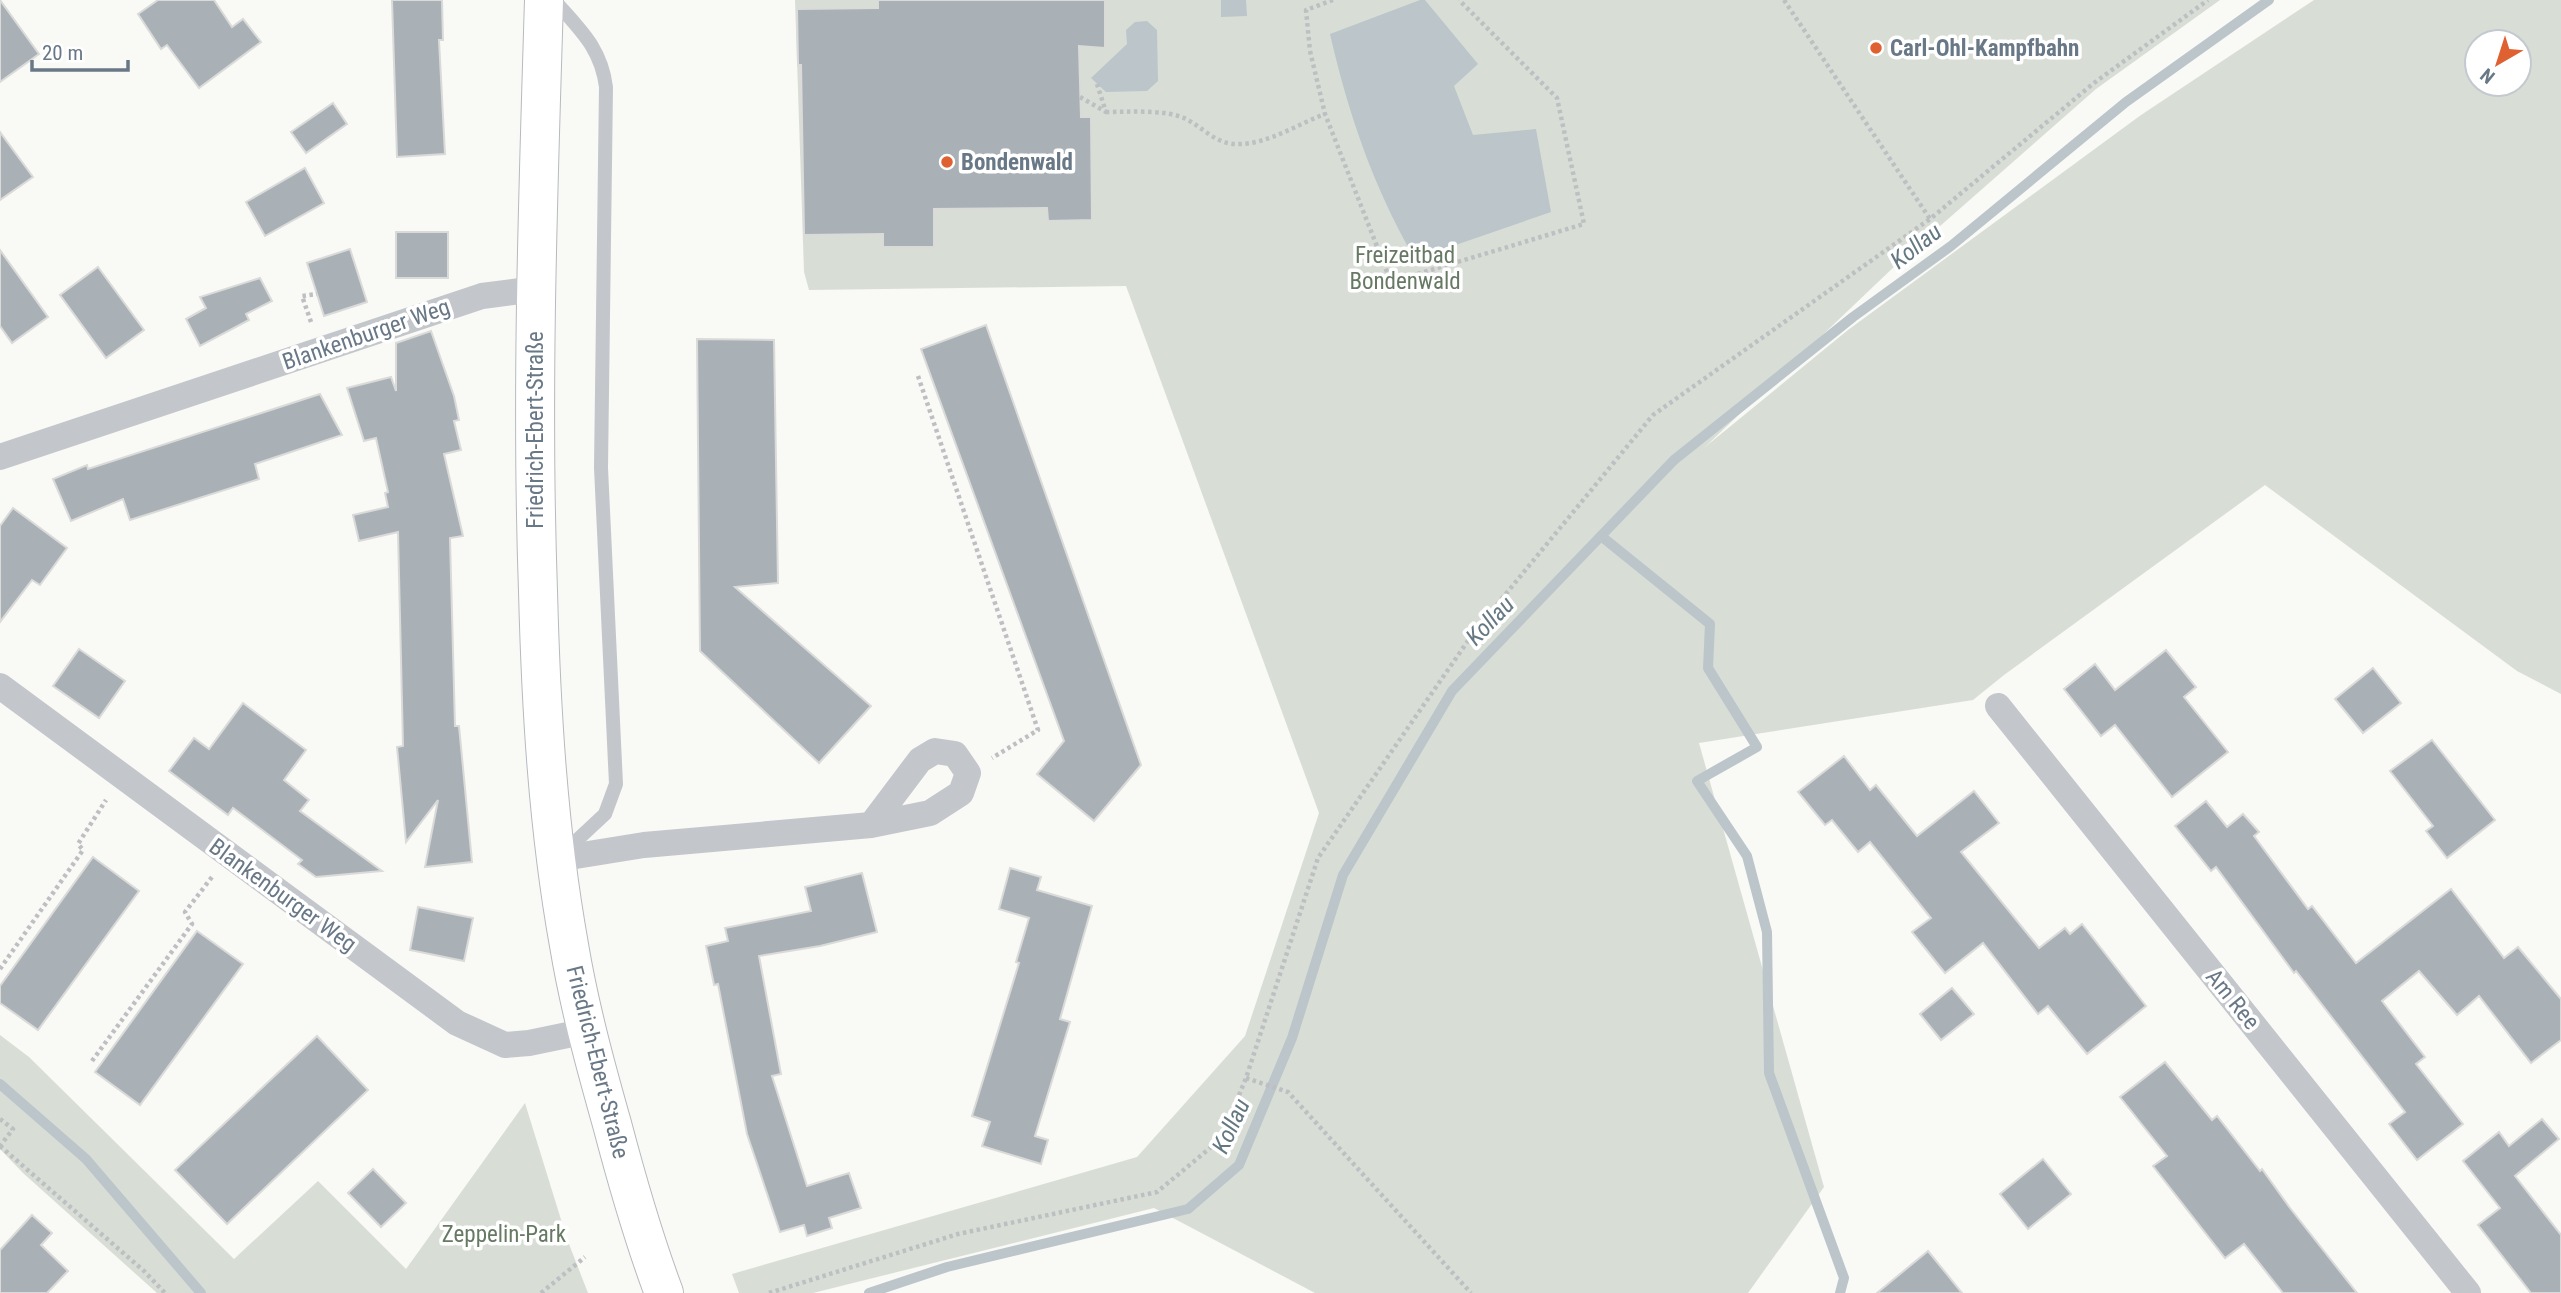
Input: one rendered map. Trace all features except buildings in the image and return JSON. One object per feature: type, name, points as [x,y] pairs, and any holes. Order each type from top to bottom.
[{"type":"main road","name":"Friedrich-Ebert-Straße","points":[[544,0],[535,289],[534,467],[541,706],[569,944],[587,1031],[632,1199],[658,1278]]},
{"type":"street","name":"Blankenburger Weg","points":[[0,457],[482,296],[535,289]]},
{"type":"street","name":"Blankenburger Weg","points":[[0,686],[457,1023],[505,1045],[587,1031]]},
{"type":"street","name":"Am Ree","points":[[1998,706],[2468,1293]]},
{"type":"street","points":[[557,859],[644,845],[871,825],[930,813],[961,793],[968,773],[955,754],[934,751],[920,760],[871,825]]},
{"type":"lane","points":[[554,0],[594,46],[603,68],[606,87],[601,468],[616,784],[605,814],[557,859]]},
{"type":"path","points":[[1333,0],[1306,10],[1310,51],[1325,114],[1391,282],[1584,224],[1557,98],[1458,0]]},
{"type":"path","points":[[1784,0],[1930,219]]},
{"type":"path","points":[[769,1293],[958,1234],[1157,1192],[1221,1139],[1246,1078],[1318,858],[1472,635],[1653,415],[1930,219],[2094,83],[2208,0]]},
{"type":"path","points":[[1097,84],[1106,112]]},
{"type":"path","points":[[1080,97],[1106,112],[1150,112],[1185,118],[1212,138],[1237,145],[1263,139],[1325,114]]},
{"type":"path","points":[[317,293],[302,296],[320,350]]},
{"type":"path","points":[[918,376],[1038,730],[968,773]]},
{"type":"path","points":[[0,970],[83,850],[78,844],[121,776]]},
{"type":"path","points":[[92,1060],[192,924],[185,912],[228,855]]},
{"type":"path","points":[[1246,1078],[1288,1092],[1471,1293]]},
{"type":"path","points":[[0,1119],[13,1129],[0,1146],[144,1271],[165,1293]]},
{"type":"path","points":[[541,1293],[585,1257]]},
{"type":"green space","name":"Freizeitbad Bondenwald","points":[[795,0],[2220,0],[2096,89],[1898,263],[1705,447],[1848,330],[2141,115],[2314,0],[2561,0],[2561,694],[2517,671],[2265,485],[1973,700],[1699,743],[1824,1187],[1748,1293],[1315,1293],[1154,1208],[813,1293],[739,1293],[732,1274],[1137,1157],[1245,1036],[1319,813],[1126,286],[809,290],[804,272]]},
{"type":"green space","name":"Zeppelin-Park","points":[[0,1035],[29,1057],[234,1259],[318,1181],[406,1269],[525,1103],[567,1239],[588,1293],[157,1293],[23,1173],[0,1149]]},
{"type":"shaded area","points":[[1221,0],[1246,0],[1247,16],[1221,17]]},
{"type":"shaded area","points":[[1425,0],[1478,64],[1454,86],[1473,135],[1536,129],[1551,212],[1415,259],[1387,205],[1364,150],[1345,93],[1330,34]]},
{"type":"shaded area","points":[[1147,21],[1157,30],[1158,81],[1147,91],[1106,92],[1091,78],[1127,44],[1126,30],[1135,22]]},
{"type":"waterway","name":"Kollau","points":[[869,1293],[947,1267],[1188,1209],[1239,1165],[1292,1038],[1343,875],[1452,691],[1674,460],[1853,317],[1951,246],[2126,102],[2269,0]]},
{"type":"waterway","points":[[1601,536],[1710,624],[1708,668],[1757,747],[1697,781],[1747,856],[1767,932],[1769,1073],[1844,1278],[1840,1293]]},
{"type":"waterway","points":[[0,1084],[86,1159],[201,1293]]},
{"type":"place","name":"Carl-Ohl-Kampfbahn","points":[[1876,48]]},
{"type":"place","name":"Bondenwald","points":[[947,162]]}]
